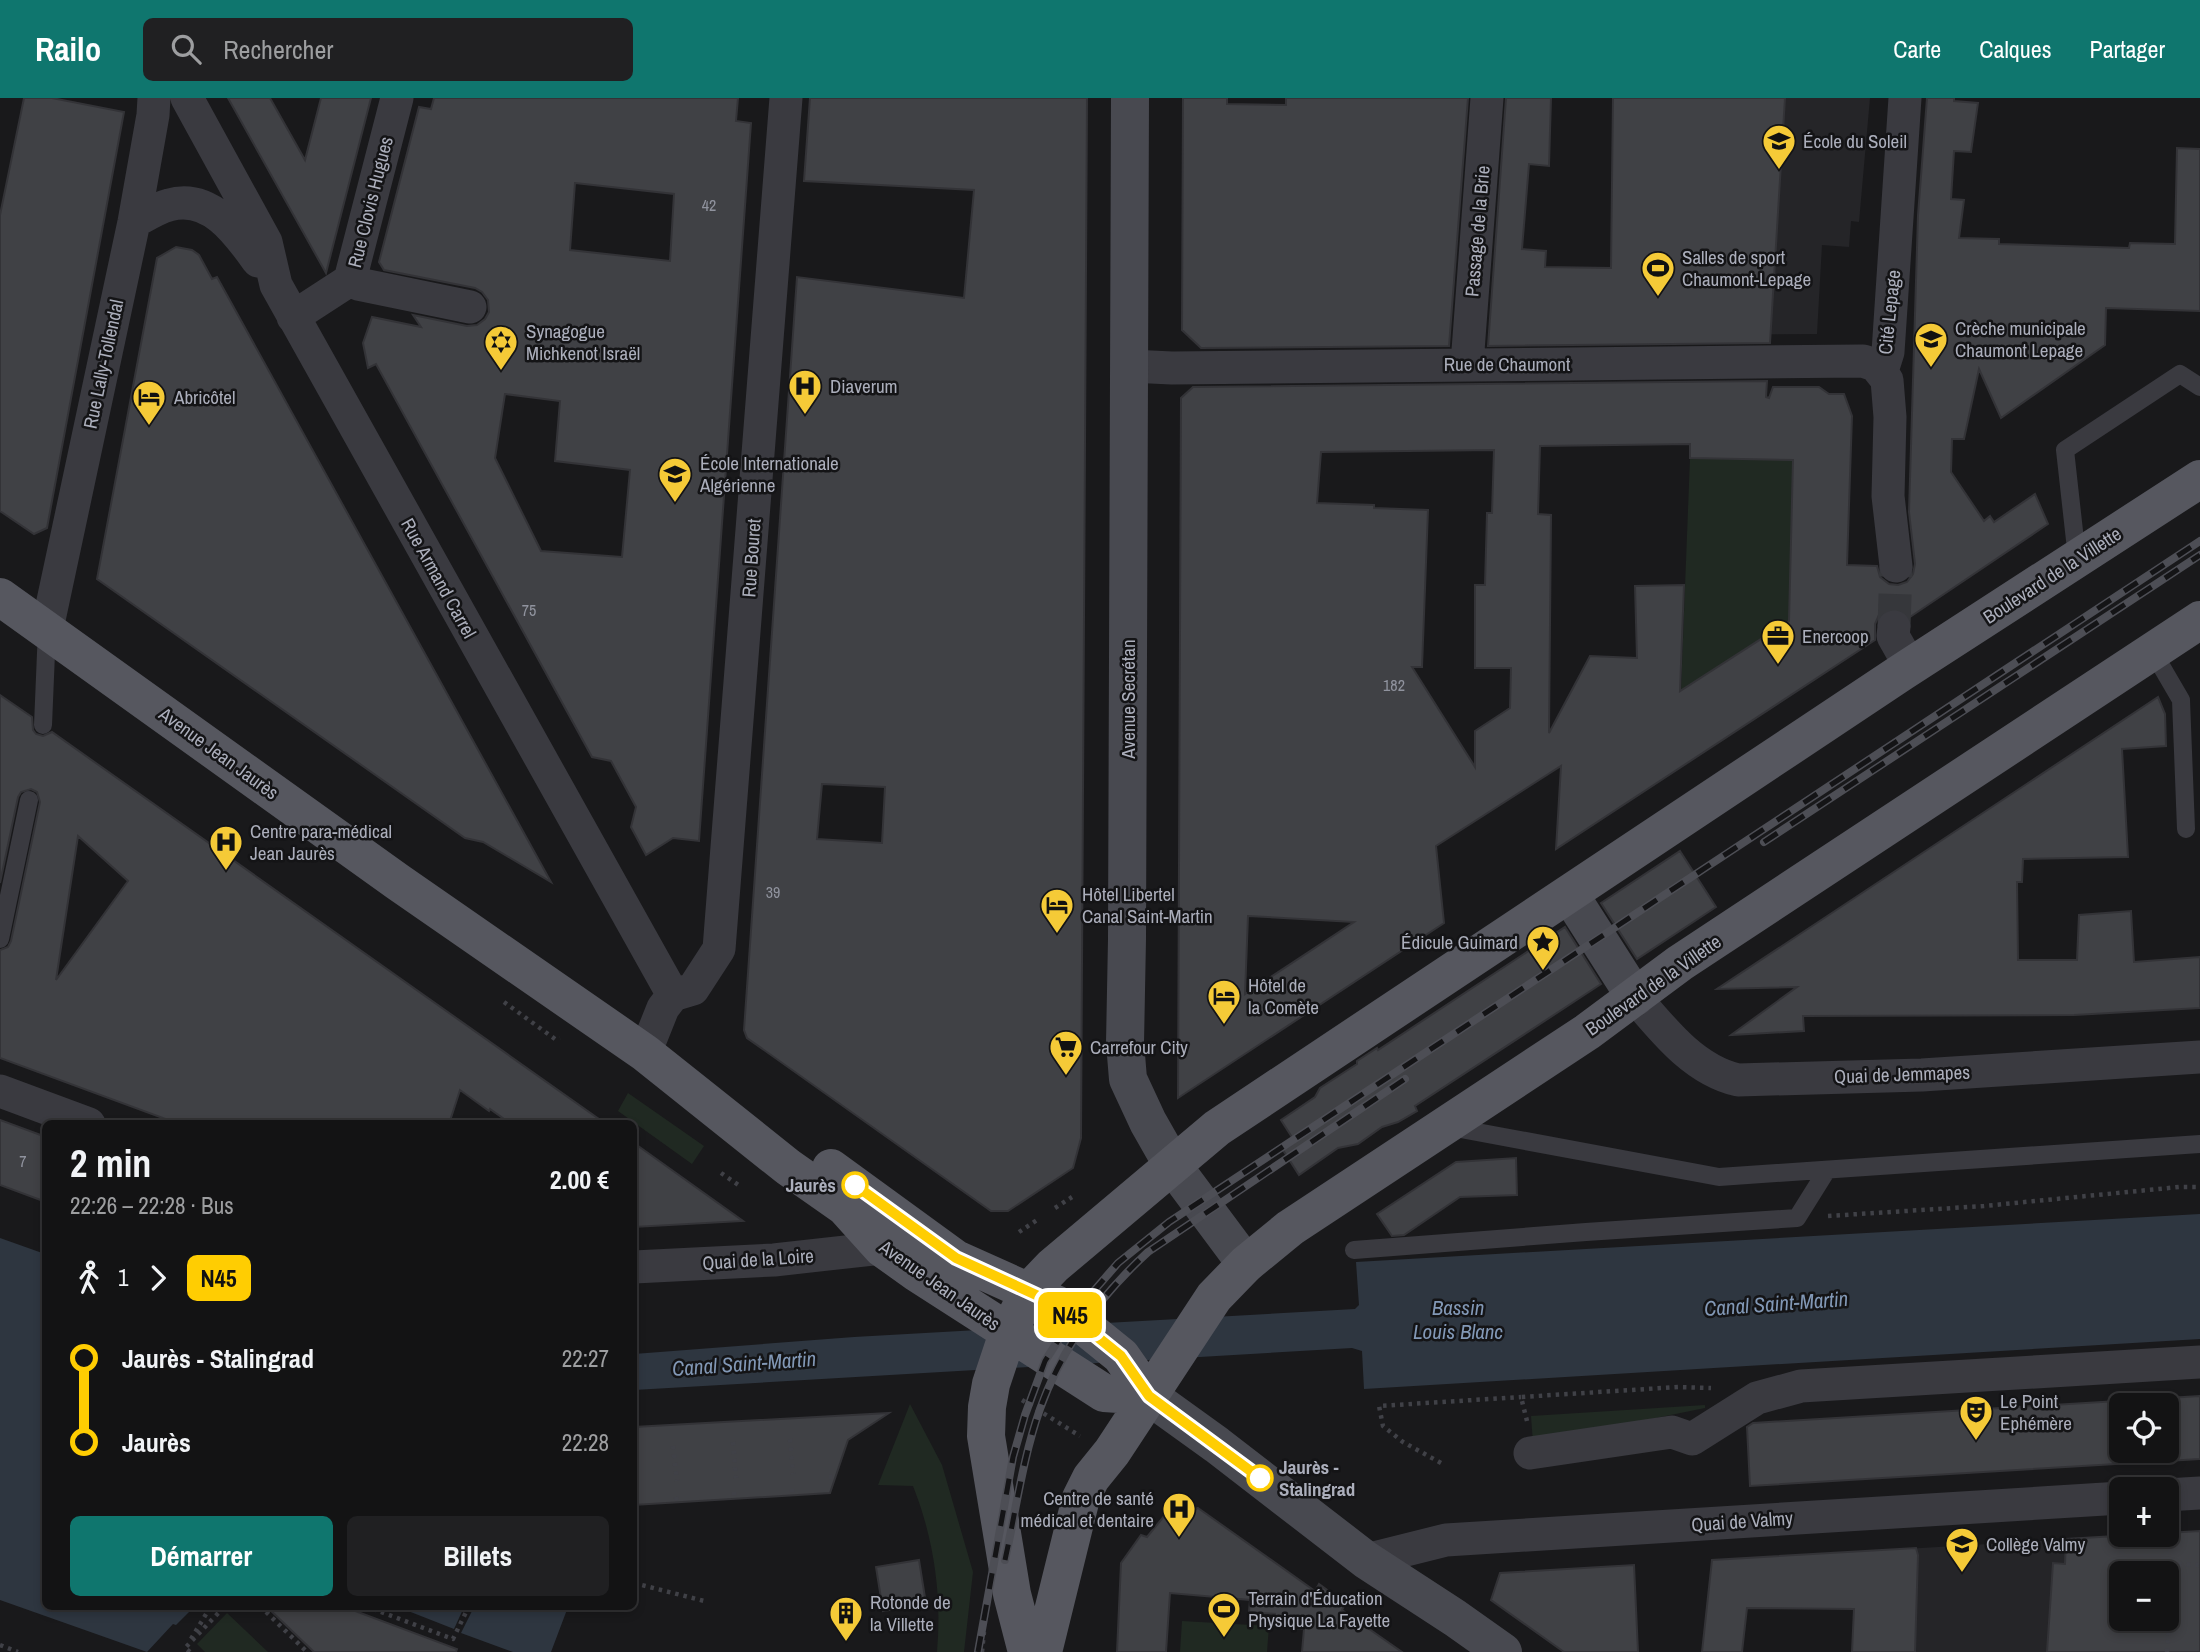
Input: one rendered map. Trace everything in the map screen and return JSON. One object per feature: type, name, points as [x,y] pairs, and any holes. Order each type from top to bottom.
[{"type":"main road","name":"Avenue Secrétan","points":[[1130,98],[1125,1043],[1128,1079],[1173,1166],[1246,1264]]},
{"type":"main road","name":"Boulevard de la Villette","points":[[1027,1652],[1012,1594],[986,1436],[991,1384],[1007,1333],[1029,1291],[1061,1258],[1217,1128],[1910,666],[2200,479]]},
{"type":"main road","name":"Avenue Jean Jaurès","points":[[0,597],[398,882],[645,1053],[788,1167],[845,1207],[882,1248],[1007,1333],[1104,1394],[1149,1396]]},
{"type":"main road","name":"Boulevard de la Villette","points":[[1043,1652],[1081,1498],[1091,1478],[1112,1452],[1214,1297],[1246,1264],[1290,1228],[1587,1032],[1680,964],[2200,620]]},
{"type":"main road","name":"Quai de Jemmapes","points":[[1570,895],[1635,997]]},
{"type":"main road","name":"Avenue Jean Jaurès","points":[[645,1053],[703,1085],[803,1148],[956,1258],[1058,1305],[1121,1356],[1149,1396]]},
{"type":"main road","points":[[1149,1396],[1366,1560],[1503,1652]]},
{"type":"street","name":"Rue Lally-Tollendal","points":[[47,629],[134,222],[154,98]]},
{"type":"street","name":"Rue Armand Carrel","points":[[187,98],[266,242],[276,285],[293,317],[673,995]]},
{"type":"street","name":"Rue Clovis Hugues","points":[[293,317],[351,280],[397,98]]},
{"type":"street","name":"Rue Bouret","points":[[673,995],[693,989],[719,949],[786,98]]},
{"type":"street","name":"Passage de la Brie","points":[[1466,364],[1488,98]]},
{"type":"street","name":"Cité Lepage","points":[[1896,566],[1888,496],[1890,417],[1887,380],[1882,371],[1888,352],[1905,98]]},
{"type":"street","points":[[134,222],[171,204],[204,206],[237,232],[276,285]]},
{"type":"street","points":[[351,280],[358,284],[470,307]]},
{"type":"street","name":"Rue de Chaumont","points":[[1130,366],[1172,368],[1863,361],[1882,371]]},
{"type":"street","points":[[1894,627],[1893,636],[1910,666]]},
{"type":"street","points":[[645,1053],[663,1007],[673,995]]},
{"type":"street","name":"Quai de Jemmapes","points":[[1635,997],[1694,1059],[1728,1078],[1738,1080],[1922,1075],[2200,1057]]},
{"type":"street","points":[[0,1091],[78,1120]]},
{"type":"street","name":"Quai de la Loire","points":[[637,1267],[774,1260],[882,1248]]},
{"type":"street","points":[[1529,1438],[1672,1432],[1692,1439],[1744,1393],[1801,1386],[2200,1362]]},
{"type":"street","points":[[2179,1494],[2200,1493]]},
{"type":"street","name":"Quai de Valmy","points":[[1366,1560],[1446,1540],[2109,1499]]},
{"type":"lane","points":[[2077,558],[2065,450],[2180,374],[2200,387]]},
{"type":"lane","points":[[43,725],[47,629]]},
{"type":"lane","points":[[2152,652],[2181,700],[2186,829]]},
{"type":"lane","points":[[0,939],[29,800]]},
{"type":"lane","points":[[1445,1127],[1719,1177],[2200,1144]]},
{"type":"lane","points":[[1354,1250],[1586,1231],[1797,1218],[1827,1170]]},
{"type":"path","points":[[721,1173],[740,1186]]},
{"type":"path","points":[[1797,1218],[1984,1206],[2200,1187]]},
{"type":"path","points":[[1055,1208],[1072,1196]]},
{"type":"path","points":[[1019,1232],[1037,1220]]},
{"type":"path","points":[[991,1384],[1112,1452]]},
{"type":"path","points":[[1441,1462],[1403,1441],[1383,1426],[1379,1406],[1678,1387],[1744,1393]]},
{"type":"path","points":[[1521,1397],[1529,1438]]},
{"type":"path","points":[[790,1439],[793,1474]]},
{"type":"path","points":[[733,1442],[736,1478]]},
{"type":"path","points":[[673,1446],[677,1481]]},
{"type":"path","points":[[829,1477],[836,1477]]},
{"type":"path","points":[[734,1492],[734,1499]]},
{"type":"path","points":[[2166,1652],[2173,1564],[2200,1565]]},
{"type":"path","points":[[637,1584],[708,1602]]},
{"type":"path","points":[[186,1651],[209,1610]]},
{"type":"path","points":[[186,1651],[222,1610]]},
{"type":"path","points":[[264,1610],[307,1652]]},
{"type":"path","points":[[376,1610],[453,1639],[467,1610]]},
{"type":"path","points":[[0,1645],[18,1652]]},
{"type":"shaded area","name":"École du Soleil","points":[[1694,98],[1870,98],[1859,222],[1851,221],[1849,247],[1822,245],[1817,334],[1691,335]]},
{"type":"shaded area","points":[[1690,458],[1793,460],[1789,621],[1681,691]]},
{"type":"shaded area","points":[[628,1093],[704,1146],[692,1164],[637,1125],[637,1120],[631,1120],[618,1111]]},
{"type":"shaded area","points":[[910,1404],[942,1465],[973,1572],[964,1652],[937,1652],[935,1568],[926,1526],[913,1486],[878,1485]]},
{"type":"shaded area","points":[[1705,1405],[1705,1408],[1533,1443],[1531,1416]]},
{"type":"shaded area","name":"Collège Valmy","points":[[2072,1539],[2065,1652],[1852,1652],[1855,1552]]},
{"type":"shaded area","points":[[227,1613],[268,1652],[205,1652],[197,1644]]},
{"type":"shaded area","name":"Terrain d'Éducation Physique La Fayette","points":[[1182,1621],[1269,1626],[1267,1652],[1180,1652]]},
{"type":"water","name":"Bassin Louis Blanc","points":[[2200,1214],[2200,1339],[1364,1389],[1362,1351],[1352,1348],[637,1390],[637,1354],[854,1337],[1355,1309],[1359,1305],[1356,1262]]},
{"type":"water","points":[[0,1238],[42,1253],[42,1610],[191,1610],[176,1625],[173,1624],[147,1652],[0,1600]]},
{"type":"water","points":[[406,1610],[462,1610],[454,1629]]},
{"type":"water","points":[[472,1610],[567,1610],[551,1652],[513,1652],[461,1633]]},
{"type":"building","points":[[24,98],[52,98],[124,112],[47,528],[34,534],[0,511],[0,215]]},
{"type":"building","points":[[228,98],[270,98],[305,160],[321,98],[371,98],[326,273]]},
{"type":"building","points":[[434,98],[738,98],[736,121],[751,123],[699,841],[673,838],[646,855],[631,827],[636,807],[611,761],[592,757],[376,364],[368,368],[363,343],[372,317],[421,327],[413,315],[467,326],[477,325],[489,312],[488,300],[475,288],[384,270],[379,262],[419,107],[431,109]],"holes":[[[575,183],[674,194],[670,261],[570,250]],[[505,394],[560,401],[555,461],[630,470],[622,557],[541,551],[495,458]]]},
{"type":"building","points":[[810,98],[1087,98],[1081,1138],[1073,1168],[1008,1211],[991,1211],[747,1038],[744,1030],[797,277],[964,298],[974,190],[804,181]],"holes":[[[822,784],[885,787],[882,843],[817,839]]]},
{"type":"building","points":[[1183,98],[1227,98],[1227,104],[1286,105],[1286,98],[1468,98],[1449,346],[1201,348],[1182,330]]},
{"type":"building","points":[[1506,98],[1551,98],[1549,166],[1529,164],[1522,249],[1546,251],[1545,267],[1611,268],[1613,98],[1785,98],[1770,343],[1488,346]]},
{"type":"building","points":[[1927,98],[1954,98],[1954,101],[1978,103],[1971,152],[1954,151],[1951,199],[1964,200],[1959,238],[1999,239],[1999,244],[2129,248],[2130,243],[2175,244],[2177,148],[2200,149],[2200,311],[2106,308],[2105,345],[2001,418],[1979,369],[1964,439],[1952,439],[1951,472],[1984,521],[1990,516],[1994,522],[2035,494],[2048,524],[1910,617],[1897,608],[1886,610],[1879,615],[1875,624],[1875,640],[1556,849],[1561,766],[1436,846],[1444,923],[1178,1098],[1181,398],[1193,387],[1767,381],[1766,397],[1769,398],[1773,387],[1819,387],[1829,394],[1844,394],[1852,416],[1847,565],[1877,566],[1880,577],[1889,584],[1898,585],[1907,582],[1913,574],[1915,564],[1909,512],[1918,215]],"holes":[[[1690,444],[1690,458],[1793,460],[1789,621],[1680,691],[1684,585],[1635,586],[1637,658],[1590,656],[1549,733],[1551,515],[1538,514],[1540,446]],[[1494,450],[1492,513],[1487,513],[1485,585],[1475,585],[1475,668],[1511,668],[1510,708],[1475,731],[1475,767],[1412,667],[1422,667],[1428,510],[1317,503],[1321,452]],[[1248,916],[1354,922],[1245,994]]]},
{"type":"building","points":[[176,247],[192,250],[199,255],[212,279],[217,277],[551,882],[483,842],[465,838],[97,579],[157,258]]},
{"type":"building","points":[[0,695],[32,717],[36,734],[43,736],[52,732],[600,1120],[505,1120],[460,1090],[450,1120],[168,1120],[0,1058],[0,950],[8,947],[11,941],[40,802],[37,792],[31,789],[21,792],[0,883]],"holes":[[[78,836],[128,881],[56,980]]]},
{"type":"building","points":[[2158,697],[2165,714],[2166,746],[2122,749],[2128,857],[2023,859],[2022,882],[2017,882],[2018,960],[2077,960],[2079,915],[2131,911],[2134,962],[2200,957],[2200,1008],[2074,1015],[1803,1016],[1804,1031],[1731,1035],[1797,987],[1717,989]]},
{"type":"building","points":[[1680,851],[1716,907],[1637,959],[1601,903]]},
{"type":"building","points":[[1565,927],[1601,984],[1415,1106],[1417,1111],[1398,1122],[1382,1127],[1358,1144],[1338,1148],[1299,1175],[1283,1150],[1295,1142],[1281,1120],[1315,1097],[1320,1088],[1357,1064],[1357,1061],[1377,1048],[1378,1050]]},
{"type":"building","points":[[0,1120],[42,1136],[42,1201],[0,1185]]},
{"type":"building","points":[[637,1145],[743,1221],[637,1227]]},
{"type":"building","points":[[1516,1158],[1517,1195],[1460,1197],[1404,1235],[1392,1236],[1377,1214],[1456,1162]]},
{"type":"building","points":[[2200,1396],[2200,1459],[2179,1460],[2179,1397]]},
{"type":"building","points":[[2109,1401],[2109,1463],[2133,1463],[1750,1486],[1747,1427],[1753,1423]]},
{"type":"building","points":[[889,1413],[848,1440],[830,1493],[637,1505],[637,1427]]},
{"type":"building","points":[[1198,1508],[1315,1591],[1319,1584],[1338,1598],[1344,1606],[1342,1610],[1402,1652],[1302,1652],[1304,1629],[1274,1627],[1275,1614],[1249,1612],[1250,1600],[1170,1593],[1166,1652],[1117,1652],[1121,1563],[1141,1535],[1147,1537],[1165,1515],[1171,1511],[1184,1514]]},
{"type":"building","points":[[2200,1531],[2200,1652],[2047,1652],[2053,1563],[2065,1564],[2066,1539],[2109,1536],[2109,1547],[2179,1547],[2179,1532]]},
{"type":"building","points":[[1916,1548],[1915,1652],[1852,1652],[1854,1609],[1747,1608],[1742,1652],[1702,1652],[1712,1560]]},
{"type":"building","points":[[919,1560],[926,1604],[883,1611],[876,1567]]},
{"type":"building","points":[[1634,1565],[1638,1652],[1564,1652],[1491,1600],[1500,1573]]},
{"type":"building","points":[[270,1610],[353,1610],[457,1649],[456,1652],[314,1652]]},
{"type":"tunnel","points":[[1894,627],[1896,566]]},
{"type":"railway","points":[[978,1652],[1013,1457],[1025,1415],[1045,1361],[1079,1308],[1118,1263],[1169,1222],[2200,541]]},
{"type":"railway","points":[[1764,842],[2200,555]]},
{"type":"railway","points":[[1005,1560],[1024,1465],[1040,1409],[1071,1343],[1099,1304],[1148,1252],[1405,1079]]},
{"type":"bus line","name":"N45","points":[[855,1185],[956,1258],[1058,1305],[1121,1356],[1149,1396],[1260,1478]]},
{"type":"place","name":"École du Soleil","points":[[1779,171]]},
{"type":"place","name":"Salles de sport Chaumont-Lepage","points":[[1658,298]]},
{"type":"place","name":"Crèche municipale Chaumont Lepage","points":[[1931,369]]},
{"type":"place","name":"Synagogue Michkenot Israël","points":[[501,372]]},
{"type":"place","name":"Diaverum","points":[[805,416]]},
{"type":"place","name":"Abricôtel","points":[[149,427]]},
{"type":"place","name":"École Internationale Algérienne","points":[[675,504]]},
{"type":"place","name":"Enercoop","points":[[1778,666]]},
{"type":"place","name":"Centre para-médical Jean Jaurès","points":[[226,872]]},
{"type":"place","name":"Hôtel Libertel Canal Saint-Martin","points":[[1057,935]]},
{"type":"place","name":"Édicule Guimard","points":[[1543,972]]},
{"type":"place","name":"Hôtel de la Comète","points":[[1224,1026]]},
{"type":"place","name":"Carrefour City","points":[[1066,1077]]},
{"type":"place","name":"Jaurès","points":[[855,1185]]},
{"type":"place","name":"Le Point Ephémère","points":[[1976,1442]]},
{"type":"place","name":"Jaurès - Stalingrad","points":[[1260,1478]]},
{"type":"place","name":"Centre de santé médical et dentaire","points":[[1179,1539]]},
{"type":"place","name":"Collège Valmy","points":[[1962,1574]]},
{"type":"place","name":"Terrain d'Éducation Physique La Fayette","points":[[1224,1639]]},
{"type":"place","name":"Rotonde de la Villette","points":[[846,1643]]},
{"type":"water label","name":"Canal Saint-Martin","points":[[1776,1304]]},
{"type":"water label","name":"Canal Saint-Martin","points":[[744,1364]]}]
